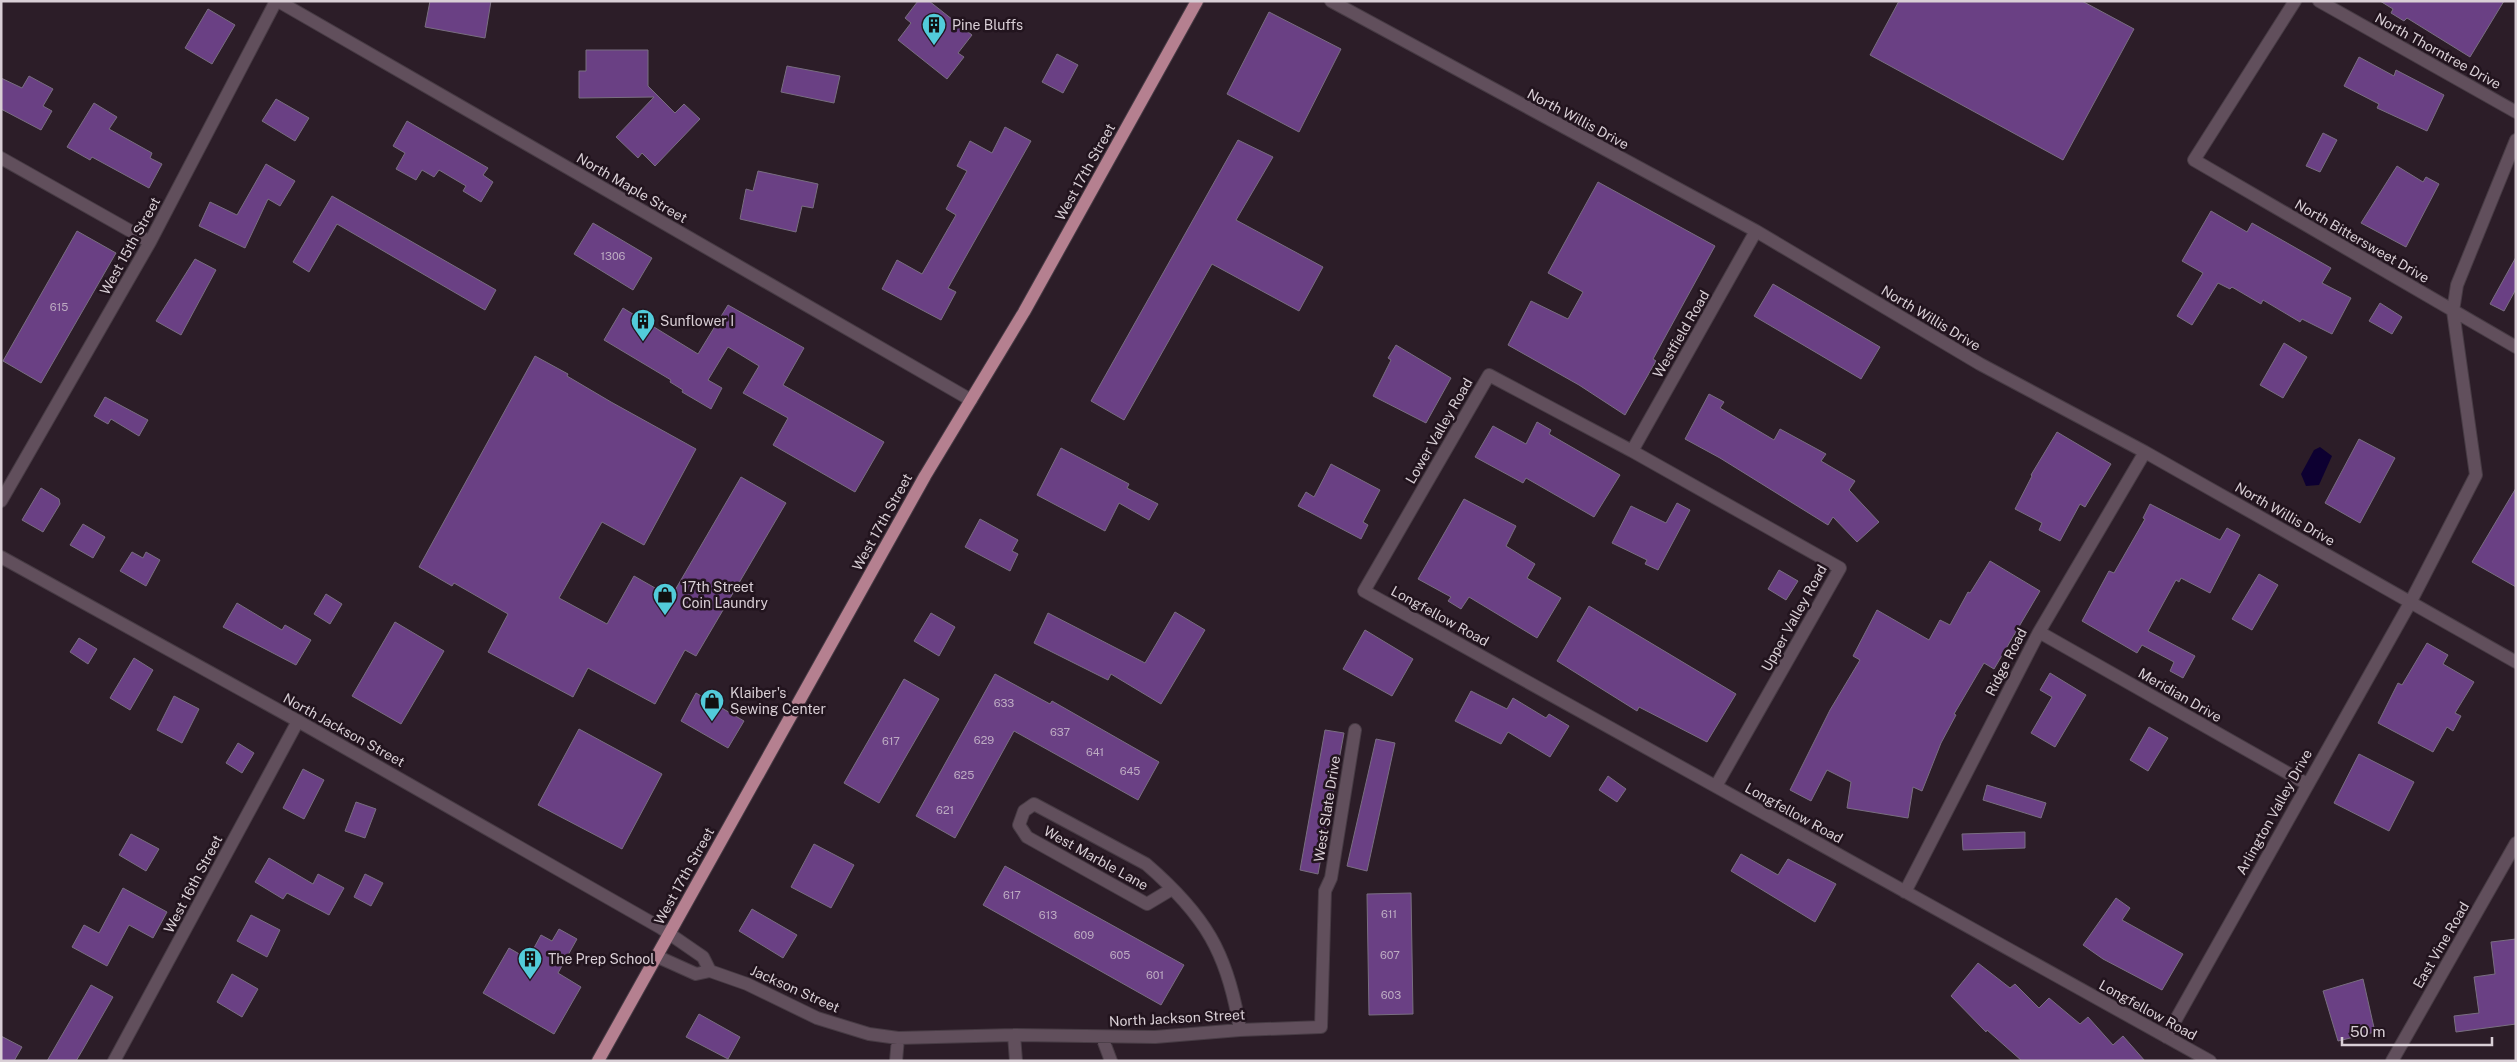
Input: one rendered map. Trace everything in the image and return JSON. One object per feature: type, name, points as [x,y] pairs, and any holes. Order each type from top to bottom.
[{"type":"main road","name":"West 17th Street","points":[[598,1061],[925,476],[1028,304],[1196,1]]},
{"type":"street","name":"West 15th Street","points":[[1,501],[150,242],[277,1]]},
{"type":"street","name":"North Maple Street","points":[[277,1],[971,400]]},
{"type":"street","name":"North Willis Drive","points":[[1330,1],[1756,232],[1980,364],[2145,452],[2516,662]]},
{"type":"street","name":"North Bittersweet Drive","points":[[2294,1],[2194,160],[2516,347]]},
{"type":"street","name":"North Thorntree Drive","points":[[2319,1],[2516,112]]},
{"type":"street","name":"Arlington Valley Drive","points":[[2166,1037],[2410,603],[2476,475],[2453,311],[2457,285],[2516,140]]},
{"type":"street","points":[[1,158],[150,242]]},
{"type":"street","name":"Westfield Road","points":[[1632,451],[1756,232]]},
{"type":"street","name":"Lower Valley Road","points":[[1364,591],[1489,375],[1632,451]]},
{"type":"street","name":"Upper Valley Road","points":[[1632,451],[1840,568],[1716,786]]},
{"type":"street","name":"Ridge Road","points":[[1905,892],[2038,632],[2145,452]]},
{"type":"street","name":"North Jackson Street","points":[[1,558],[298,721],[669,933]]},
{"type":"street","name":"Longfellow Road","points":[[1364,591],[2210,1061]]},
{"type":"street","name":"Meridian Drive","points":[[2038,632],[2307,784]]},
{"type":"street","name":"West 16th Street","points":[[114,1061],[298,721]]},
{"type":"street","name":"West Slate Drive","points":[[1325,890],[1331,878],[1355,730]]},
{"type":"street","name":"West Marble Lane","points":[[1172,888],[1147,904],[1027,837],[1019,825],[1024,811],[1034,804],[1146,864],[1172,888],[1193,910],[1217,946],[1225,965],[1240,1030]]},
{"type":"street","name":"East Vine Road","points":[[2392,1061],[2516,843]]},
{"type":"street","name":"North Jackson Street","points":[[898,1038],[1014,1035],[1155,1037],[1240,1030],[1321,1027],[1325,890]]},
{"type":"street","name":"Jackson Street","points":[[669,933],[703,957],[710,970]]},
{"type":"street","name":"Jackson Street","points":[[656,956],[696,974],[710,970],[765,992],[817,1018],[869,1034],[898,1038]]},
{"type":"street","points":[[1014,1035],[1016,1061]]},
{"type":"street","points":[[1102,1037],[1110,1061]]},
{"type":"street","points":[[896,1061],[898,1038]]},
{"type":"shaded area","points":[[2320,447],[2332,456],[2319,485],[2306,486],[2301,474],[2314,450]]},
{"type":"building","points":[[430,1],[491,1],[485,38],[425,27]]},
{"type":"building","name":"Pine Bluffs","points":[[918,1],[929,1],[972,35],[958,53],[964,57],[947,79],[898,40],[911,23],[905,18]]},
{"type":"building","points":[[1899,1],[2082,1],[2134,29],[2063,160],[1870,55]]},
{"type":"building","points":[[2380,1],[2504,1],[2470,57],[2407,18],[2404,21],[2391,13],[2393,9]]},
{"type":"building","points":[[208,9],[235,25],[212,64],[185,48]]},
{"type":"building","points":[[1269,12],[1341,49],[1299,132],[1227,94]]},
{"type":"building","points":[[586,50],[648,50],[648,86],[675,113],[684,104],[700,119],[655,166],[642,153],[638,158],[616,137],[654,97],[579,98],[579,71],[586,71]]},
{"type":"building","points":[[1057,54],[1078,65],[1063,93],[1042,82]]},
{"type":"building","points":[[2359,57],[2394,76],[2396,70],[2444,95],[2427,131],[2377,108],[2379,104],[2344,86]]},
{"type":"building","points":[[787,66],[840,76],[834,103],[781,92]]},
{"type":"building","points":[[29,76],[53,89],[43,106],[52,111],[41,130],[1,109],[1,78],[22,88]]},
{"type":"building","points":[[276,99],[309,118],[295,141],[262,121]]},
{"type":"building","points":[[94,103],[117,117],[109,129],[152,153],[150,158],[162,164],[149,188],[92,157],[90,160],[67,147]]},
{"type":"building","points":[[407,121],[488,168],[483,175],[493,182],[481,202],[463,191],[466,186],[439,170],[434,177],[422,170],[416,180],[396,169],[405,153],[393,146]]},
{"type":"building","points":[[1005,127],[1031,141],[948,288],[956,292],[941,320],[882,289],[897,260],[922,274],[956,215],[946,209],[967,171],[957,166],[970,141],[992,153]]},
{"type":"building","points":[[2323,133],[2337,140],[2320,172],[2306,166]]},
{"type":"building","points":[[1238,140],[1273,157],[1236,220],[1323,267],[1299,311],[1212,264],[1124,420],[1091,401]]},
{"type":"building","points":[[266,164],[295,181],[280,206],[268,199],[245,248],[199,226],[210,202],[237,215]]},
{"type":"building","points":[[2397,166],[2423,182],[2426,177],[2439,184],[2406,247],[2361,223]]},
{"type":"building","points":[[758,171],[818,184],[813,208],[802,206],[796,232],[740,219],[746,189],[753,191]]},
{"type":"building","points":[[1598,182],[1715,246],[1653,359],[1656,361],[1625,415],[1579,385],[1508,345],[1531,301],[1568,319],[1583,292],[1548,273]]},
{"type":"building","points":[[332,196],[496,290],[485,310],[337,224],[309,272],[293,262]]},
{"type":"building","points":[[2211,211],[2247,232],[2252,223],[2331,268],[2322,283],[2351,298],[2332,334],[2302,319],[2300,322],[2263,300],[2261,304],[2232,287],[2230,289],[2218,283],[2192,325],[2177,316],[2203,273],[2182,261]]},
{"type":"building","name":"Sunflower I","points":[[593,223],[652,258],[633,290],[574,254]]},
{"type":"building","points":[[77,231],[116,253],[41,383],[3,361]]},
{"type":"building","points":[[2516,257],[2516,289],[2504,311],[2490,304]]},
{"type":"building","points":[[195,259],[216,270],[181,335],[156,321]]},
{"type":"building","points":[[1773,284],[1880,347],[1861,379],[1754,316]]},
{"type":"building","points":[[2380,303],[2402,317],[2392,334],[2369,321]]},
{"type":"building","points":[[728,305],[804,348],[783,385],[884,442],[855,492],[773,445],[788,418],[743,393],[759,366],[728,347],[708,380],[722,388],[711,409],[682,392],[683,390],[670,382],[671,380],[604,340],[623,308],[698,354]]},
{"type":"building","points":[[2284,343],[2307,357],[2283,398],[2260,385]]},
{"type":"building","points":[[1396,345],[1451,378],[1426,423],[1373,396],[1391,360],[1388,358]]},
{"type":"building","points":[[535,356],[568,374],[567,376],[611,402],[696,449],[644,545],[602,522],[559,598],[607,624],[634,576],[671,597],[741,477],[786,503],[696,656],[685,650],[655,704],[588,668],[573,697],[488,652],[508,614],[454,583],[452,586],[419,567]]},
{"type":"building","points":[[1709,394],[1724,402],[1720,408],[1774,440],[1780,429],[1826,454],[1821,461],[1855,481],[1849,490],[1879,522],[1857,542],[1833,517],[1828,525],[1720,458],[1685,439]]},
{"type":"building","points":[[105,397],[148,420],[139,436],[111,419],[108,424],[94,416]]},
{"type":"building","points":[[1537,422],[1551,430],[1549,434],[1620,475],[1594,517],[1526,478],[1523,483],[1475,457],[1493,426],[1526,444]]},
{"type":"building","points":[[2057,432],[2111,464],[2085,507],[2080,504],[2060,541],[2039,530],[2042,523],[2015,509],[2031,475]]},
{"type":"building","points":[[2359,439],[2395,458],[2360,523],[2325,503]]},
{"type":"building","points":[[1061,448],[1129,484],[1127,488],[1158,504],[1149,520],[1119,503],[1105,531],[1037,495]]},
{"type":"building","points":[[1331,464],[1380,490],[1363,522],[1368,525],[1361,539],[1298,506],[1306,492],[1314,497]]},
{"type":"building","points":[[41,488],[59,499],[60,504],[43,532],[22,520]]},
{"type":"building","points":[[2516,488],[2516,587],[2472,562]]},
{"type":"building","points":[[1464,499],[1516,526],[1506,546],[1535,564],[1527,578],[1561,598],[1537,638],[1469,597],[1461,609],[1448,601],[1451,597],[1418,579]]},
{"type":"building","points":[[1677,503],[1690,510],[1658,570],[1645,564],[1647,560],[1612,543],[1631,506],[1666,523]]},
{"type":"building","points":[[2150,504],[2220,540],[2227,528],[2240,535],[2210,593],[2181,578],[2179,582],[2176,580],[2148,631],[2195,656],[2183,678],[2170,671],[2174,662],[2142,645],[2137,653],[2082,621],[2109,571],[2114,573],[2145,519],[2143,518]]},
{"type":"building","points":[[980,519],[1018,540],[1012,551],[1018,554],[1010,571],[965,547]]},
{"type":"building","points":[[83,524],[105,537],[93,558],[70,545]]},
{"type":"building","points":[[132,552],[143,558],[146,552],[160,560],[146,586],[120,571]]},
{"type":"building","points":[[1990,561],[2040,591],[1994,669],[1984,663],[1954,714],[1956,715],[1941,743],[1922,791],[1913,787],[1908,818],[1847,808],[1851,782],[1827,770],[1811,801],[1790,790],[1830,710],[1860,660],[1853,656],[1877,610],[1929,640],[1940,620],[1950,625],[1968,592],[1970,593]]},
{"type":"building","points":[[1779,570],[1798,581],[1786,600],[1768,589]]},
{"type":"building","points":[[2259,574],[2278,585],[2252,630],[2232,619]]},
{"type":"building","points":[[326,594],[342,604],[330,624],[314,614]]},
{"type":"building","points":[[237,603],[282,630],[285,625],[311,640],[296,665],[223,627]]},
{"type":"building","points":[[1589,606],[1736,694],[1707,742],[1639,707],[1637,711],[1557,661]]},
{"type":"building","points":[[1175,612],[1205,630],[1161,704],[1111,674],[1108,680],[1034,643],[1048,613],[1145,663]]},
{"type":"building","points":[[931,613],[955,627],[939,656],[914,641]]},
{"type":"building","points":[[395,622],[444,651],[401,724],[352,696]]},
{"type":"building","points":[[1365,630],[1413,659],[1392,696],[1343,669]]},
{"type":"building","points":[[79,638],[97,649],[88,664],[70,652]]},
{"type":"building","points":[[2427,643],[2448,655],[2443,664],[2474,682],[2455,713],[2461,716],[2453,731],[2447,727],[2433,752],[2378,723],[2398,683],[2402,685]]},
{"type":"building","points":[[134,658],[153,670],[130,710],[110,698]]},
{"type":"building","points":[[2050,673],[2086,695],[2055,747],[2031,733],[2052,697],[2040,690]]},
{"type":"building","points":[[995,674],[1050,704],[1052,701],[1159,762],[1138,800],[1014,731],[955,838],[916,816]]},
{"type":"building","points":[[904,679],[939,699],[879,803],[844,783]]},
{"type":"building","points":[[1471,691],[1507,709],[1513,698],[1546,718],[1549,714],[1569,726],[1550,757],[1508,732],[1501,744],[1455,721]]},
{"type":"building","points":[[696,693],[744,721],[728,748],[681,721]]},
{"type":"building","points":[[174,696],[199,709],[182,743],[157,730]]},
{"type":"building","points":[[2149,727],[2168,738],[2148,771],[2130,760]]},
{"type":"building","points":[[579,729],[662,774],[622,849],[538,805]]},
{"type":"building","points":[[1325,730],[1344,733],[1318,874],[1300,870]]},
{"type":"building","points":[[1376,739],[1395,743],[1367,871],[1347,866]]},
{"type":"building","points":[[238,743],[254,753],[242,773],[226,763]]},
{"type":"building","points":[[2359,754],[2414,782],[2389,831],[2334,803]]},
{"type":"building","points":[[303,769],[324,780],[304,819],[283,808]]},
{"type":"building","points":[[1608,776],[1626,789],[1617,802],[1599,790]]},
{"type":"building","points":[[1987,785],[2046,803],[2041,818],[1983,800]]},
{"type":"building","points":[[356,802],[376,809],[365,838],[345,831]]},
{"type":"building","points":[[2025,832],[2025,848],[1963,850],[1962,834]]},
{"type":"building","points":[[131,834],[159,849],[146,871],[119,855]]},
{"type":"building","points":[[814,844],[854,865],[831,908],[791,887]]},
{"type":"building","points":[[1741,854],[1778,875],[1788,859],[1836,884],[1815,922],[1731,871]]},
{"type":"building","points":[[269,858],[313,884],[318,874],[344,888],[329,915],[287,893],[283,899],[255,882]]},
{"type":"building","points":[[1005,866],[1184,965],[1161,1005],[983,905]]},
{"type":"building","points":[[365,874],[383,883],[371,906],[354,897]]},
{"type":"building","points":[[123,888],[167,912],[153,938],[129,925],[107,966],[72,947],[84,925],[99,933]]},
{"type":"building","points":[[1411,893],[1413,1014],[1369,1015],[1367,894]]},
{"type":"building","points":[[2116,898],[2130,908],[2122,920],[2183,954],[2162,990],[2103,959],[2083,945]]},
{"type":"building","points":[[752,909],[797,935],[783,958],[739,931]]},
{"type":"building","points":[[251,915],[280,930],[267,957],[237,941]]},
{"type":"building","name":"The Prep School","points":[[559,929],[577,939],[558,973],[581,987],[554,1034],[483,993],[509,948],[528,959],[541,935],[552,941]]},
{"type":"building","points":[[2516,939],[2516,1024],[2456,1032],[2454,1016],[2479,1013],[2474,977],[2495,974],[2491,942]]},
{"type":"building","points":[[1978,963],[2010,988],[2015,984],[2039,1008],[2049,998],[2080,1024],[2088,1017],[2113,1045],[2123,1036],[2145,1061],[2022,1061],[1987,1030],[1986,1032],[1951,996]]},
{"type":"building","points":[[232,974],[258,989],[242,1017],[217,1002]]},
{"type":"building","points":[[2363,979],[2375,1032],[2338,1041],[2323,991]]},
{"type":"building","points":[[91,985],[113,997],[82,1051],[76,1061],[47,1061]]},
{"type":"building","points":[[699,1014],[740,1037],[728,1059],[686,1037]]},
{"type":"building","points":[[1,1036],[22,1047],[14,1061],[1,1061]]},
{"type":"place","name":"Pine Bluffs","points":[[934,46]]},
{"type":"place","name":"Sunflower I","points":[[643,342]]},
{"type":"place","name":"17th Street Coin Laundry","points":[[665,616]]},
{"type":"place","name":"Klaiber's Sewing Center","points":[[712,722]]},
{"type":"place","name":"The Prep School","points":[[530,980]]}]
